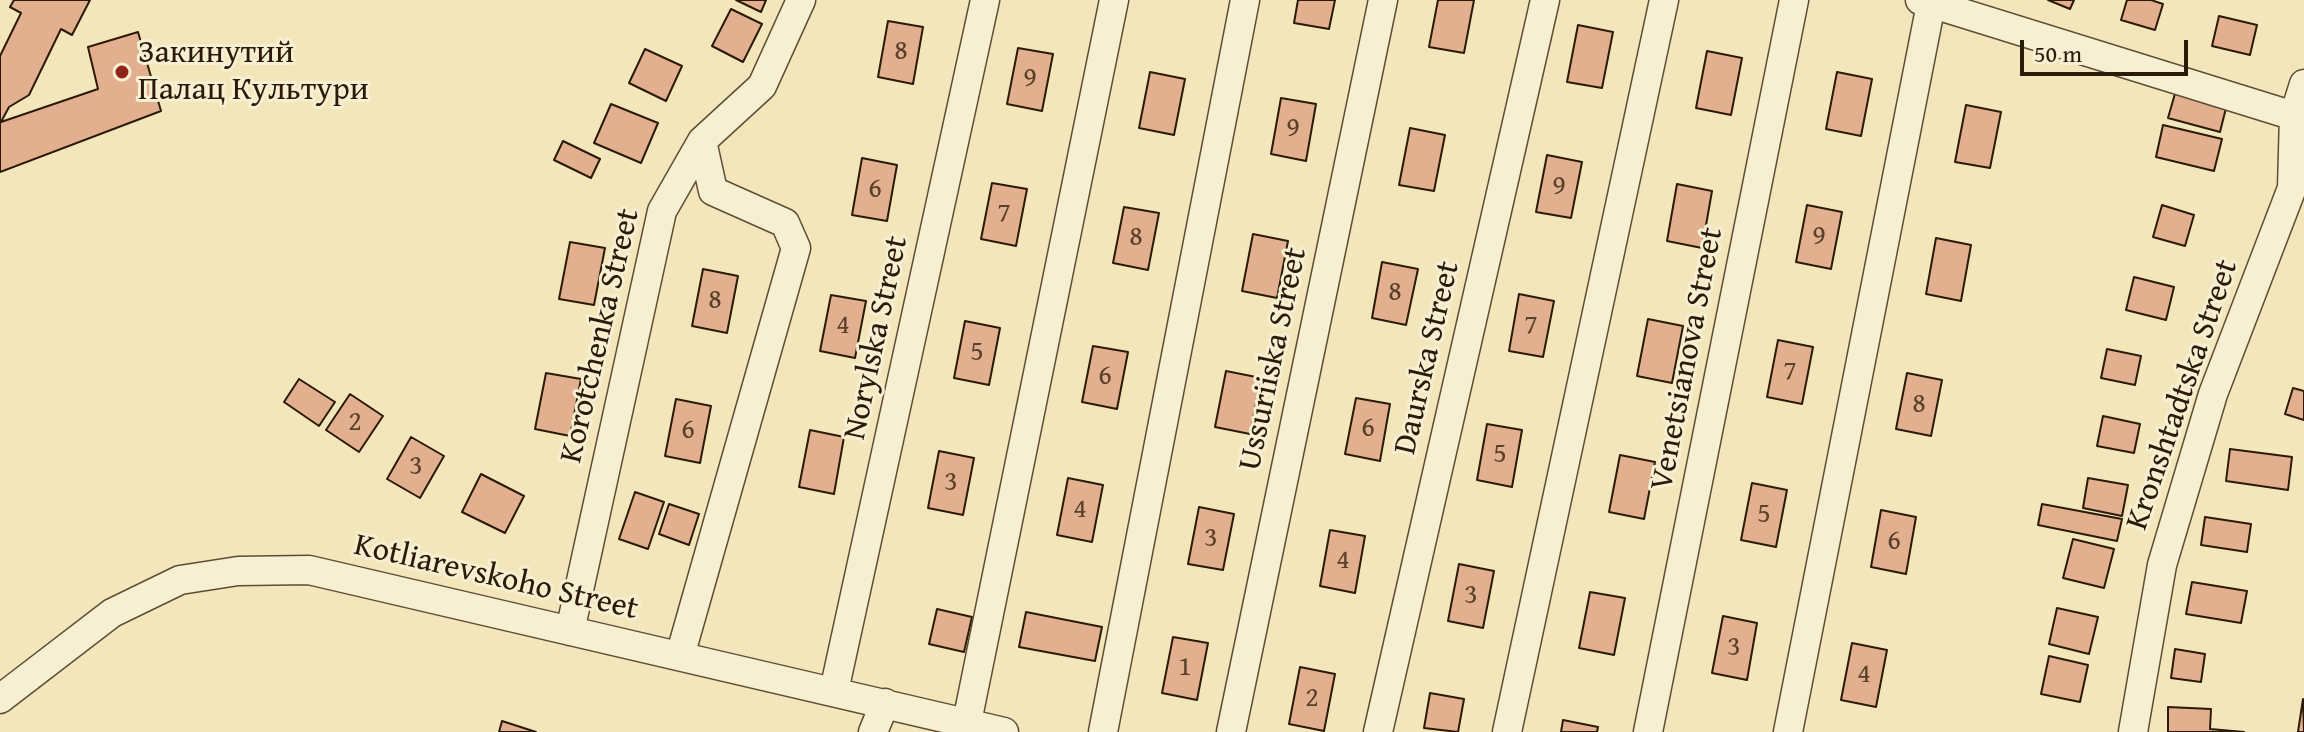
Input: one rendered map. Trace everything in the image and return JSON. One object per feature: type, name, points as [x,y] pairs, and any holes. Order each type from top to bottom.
[{"type":"street","name":"Korotchenka Street","points":[[570,631],[662,211],[702,141],[762,86],[801,0]]},
{"type":"street","name":"Norylska Street","points":[[834,691],[985,0]]},
{"type":"street","points":[[967,722],[1114,0]]},
{"type":"street","points":[[1103,732],[1245,0]]},
{"type":"street","name":"Ussuriiska Street","points":[[1231,732],[1383,0]]},
{"type":"street","name":"Daurska Street","points":[[1378,732],[1545,0]]},
{"type":"street","points":[[1507,732],[1664,0]]},
{"type":"street","name":"Venetsianova Street","points":[[1648,732],[1794,0]]},
{"type":"street","points":[[1788,732],[1925,2],[2294,116]]},
{"type":"street","name":"Kronshtadtska Street","points":[[2133,732],[2162,565],[2213,394],[2298,189],[2294,116],[2304,84]]},
{"type":"street","points":[[680,656],[796,248],[785,223],[713,191],[702,141]]},
{"type":"street","name":"Kotliarevskoho Street","points":[[0,699],[112,613],[180,580],[238,571],[309,570],[1004,732]]},
{"type":"street","points":[[873,732],[885,703]]},
{"type":"building","name":"Закинутий Палац Культури","points":[[14,0],[90,0],[72,35],[61,29],[29,95],[9,107],[1,122],[98,89],[88,47],[138,32],[161,111],[0,172],[0,56],[21,13],[10,7]]},
{"type":"building","points":[[736,0],[766,0],[761,12]]},
{"type":"building","points":[[1298,0],[1335,0],[1329,29],[1294,23]]},
{"type":"building","points":[[1438,0],[1474,0],[1464,53],[1429,47]]},
{"type":"building","points":[[2048,0],[2074,0],[2070,9]]},
{"type":"building","points":[[2127,0],[2151,0],[2163,4],[2155,30],[2121,20]]},
{"type":"building","points":[[731,9],[762,24],[743,62],[712,46]]},
{"type":"building","points":[[2219,16],[2257,25],[2250,55],[2212,46]]},
{"type":"building","points":[[888,21],[923,27],[913,84],[878,77]]},
{"type":"building","points":[[1578,25],[1613,32],[1602,88],[1567,82]]},
{"type":"building","points":[[1018,48],[1053,54],[1042,111],[1007,104]]},
{"type":"building","points":[[645,49],[682,66],[666,101],[629,83]]},
{"type":"building","points":[[1707,51],[1742,58],[1731,115],[1696,108]]},
{"type":"building","points":[[1150,72],[1185,79],[1174,135],[1139,128]]},
{"type":"building","points":[[1837,72],[1872,79],[1861,136],[1826,129]]},
{"type":"building","points":[[2176,90],[2227,104],[2220,132],[2168,118]]},
{"type":"building","points":[[1281,98],[1316,104],[1306,161],[1271,154]]},
{"type":"building","points":[[611,104],[658,123],[641,163],[594,143]]},
{"type":"building","points":[[1966,105],[2001,112],[1990,168],[1955,162]]},
{"type":"building","points":[[2163,125],[2222,139],[2214,171],[2156,157]]},
{"type":"building","points":[[1410,128],[1445,135],[1434,191],[1399,185]]},
{"type":"building","points":[[563,141],[600,159],[591,178],[554,160]]},
{"type":"building","points":[[1547,155],[1582,162],[1571,218],[1536,212]]},
{"type":"building","points":[[862,158],[897,165],[887,221],[852,215]]},
{"type":"building","points":[[992,183],[1027,189],[1016,246],[981,239]]},
{"type":"building","points":[[1677,184],[1712,191],[1702,248],[1667,241]]},
{"type":"building","points":[[1807,205],[1842,212],[1831,269],[1796,262]]},
{"type":"building","points":[[2162,205],[2194,215],[2185,246],[2153,237]]},
{"type":"building","points":[[1124,207],[1159,213],[1148,270],[1113,263]]},
{"type":"building","points":[[1253,234],[1288,241],[1277,298],[1242,291]]},
{"type":"building","points":[[1936,238],[1971,245],[1961,301],[1926,294]]},
{"type":"building","points":[[570,242],[605,248],[594,305],[559,299]]},
{"type":"building","points":[[1382,262],[1418,269],[1406,325],[1372,318]]},
{"type":"building","points":[[703,269],[738,276],[727,333],[692,326]]},
{"type":"building","points":[[2134,277],[2174,287],[2166,320],[2126,310]]},
{"type":"building","points":[[1519,294],[1554,301],[1543,357],[1509,351]]},
{"type":"building","points":[[831,295],[866,301],[855,358],[820,351]]},
{"type":"building","points":[[1648,319],[1683,326],[1672,383],[1637,376]]},
{"type":"building","points":[[965,321],[1000,328],[989,385],[954,378]]},
{"type":"building","points":[[1778,340],[1813,347],[1802,404],[1767,397]]},
{"type":"building","points":[[1093,346],[1128,352],[1117,409],[1082,402]]},
{"type":"building","points":[[2107,349],[2141,356],[2135,385],[2101,378]]},
{"type":"building","points":[[1226,371],[1261,378],[1250,434],[1215,427]]},
{"type":"building","points":[[546,373],[581,379],[570,436],[535,429]]},
{"type":"building","points":[[1907,373],[1942,380],[1931,436],[1896,429]]},
{"type":"building","points":[[299,379],[335,402],[319,426],[284,402]]},
{"type":"building","points":[[2293,388],[2304,391],[2304,420],[2285,414]]},
{"type":"building","points":[[350,394],[383,416],[359,452],[326,430]]},
{"type":"building","points":[[1356,398],[1390,404],[1380,461],[1345,454]]},
{"type":"building","points":[[676,399],[711,406],[700,463],[665,456]]},
{"type":"building","points":[[2103,416],[2140,424],[2134,453],[2097,446]]},
{"type":"building","points":[[1487,424],[1522,430],[1512,487],[1477,480]]},
{"type":"building","points":[[810,430],[844,437],[834,494],[799,487]]},
{"type":"building","points":[[411,437],[444,456],[420,498],[387,479]]},
{"type":"building","points":[[2230,449],[2292,457],[2288,490],[2226,481]]},
{"type":"building","points":[[939,451],[974,458],[963,515],[928,508]]},
{"type":"building","points":[[1620,455],[1655,462],[1644,519],[1609,512]]},
{"type":"building","points":[[481,474],[524,496],[505,533],[462,512]]},
{"type":"building","points":[[1068,478],[1103,485],[1092,542],[1057,535]]},
{"type":"building","points":[[2088,478],[2128,485],[2122,516],[2083,508]]},
{"type":"building","points":[[1752,483],[1787,490],[1776,547],[1741,540]]},
{"type":"building","points":[[635,492],[664,502],[648,549],[619,539]]},
{"type":"building","points":[[669,504],[699,514],[689,545],[659,534]]},
{"type":"building","points":[[2042,504],[2122,519],[2117,541],[2038,525]]},
{"type":"building","points":[[1199,507],[1234,514],[1223,570],[1188,564]]},
{"type":"building","points":[[1881,510],[1916,517],[1906,574],[1871,567]]},
{"type":"building","points":[[2205,517],[2251,524],[2247,552],[2201,545]]},
{"type":"building","points":[[1330,530],[1365,536],[1355,593],[1320,586]]},
{"type":"building","points":[[2073,539],[2114,549],[2104,588],[2063,578]]},
{"type":"building","points":[[1459,564],[1494,571],[1483,628],[1448,621]]},
{"type":"building","points":[[2192,582],[2247,591],[2241,623],[2186,614]]},
{"type":"building","points":[[1590,592],[1625,598],[1614,655],[1579,648]]},
{"type":"building","points":[[2057,608],[2098,617],[2089,654],[2049,644]]},
{"type":"building","points":[[937,609],[972,617],[964,652],[929,644]]},
{"type":"building","points":[[1026,612],[1102,627],[1095,661],[1019,647]]},
{"type":"building","points":[[1723,616],[1757,623],[1747,680],[1712,673]]},
{"type":"building","points":[[1173,637],[1208,643],[1197,700],[1162,693]]},
{"type":"building","points":[[1852,643],[1887,650],[1876,707],[1841,700]]},
{"type":"building","points":[[2175,649],[2205,654],[2201,682],[2171,678]]},
{"type":"building","points":[[2049,656],[2088,665],[2080,702],[2041,694]]},
{"type":"building","points":[[1300,667],[1335,674],[1324,731],[1289,724]]},
{"type":"building","points":[[1430,693],[1464,699],[1458,732],[1424,728]]},
{"type":"building","points":[[2303,699],[2304,732],[2298,732]]},
{"type":"building","points":[[2168,707],[2211,709],[2210,729],[2244,732],[2168,732]]},
{"type":"building","points":[[1563,720],[1598,727],[1597,732],[1561,732]]},
{"type":"building","points":[[502,721],[536,732],[499,732]]},
{"type":"place","name":"Закинутий Палац Культури","points":[[122,72]]}]
